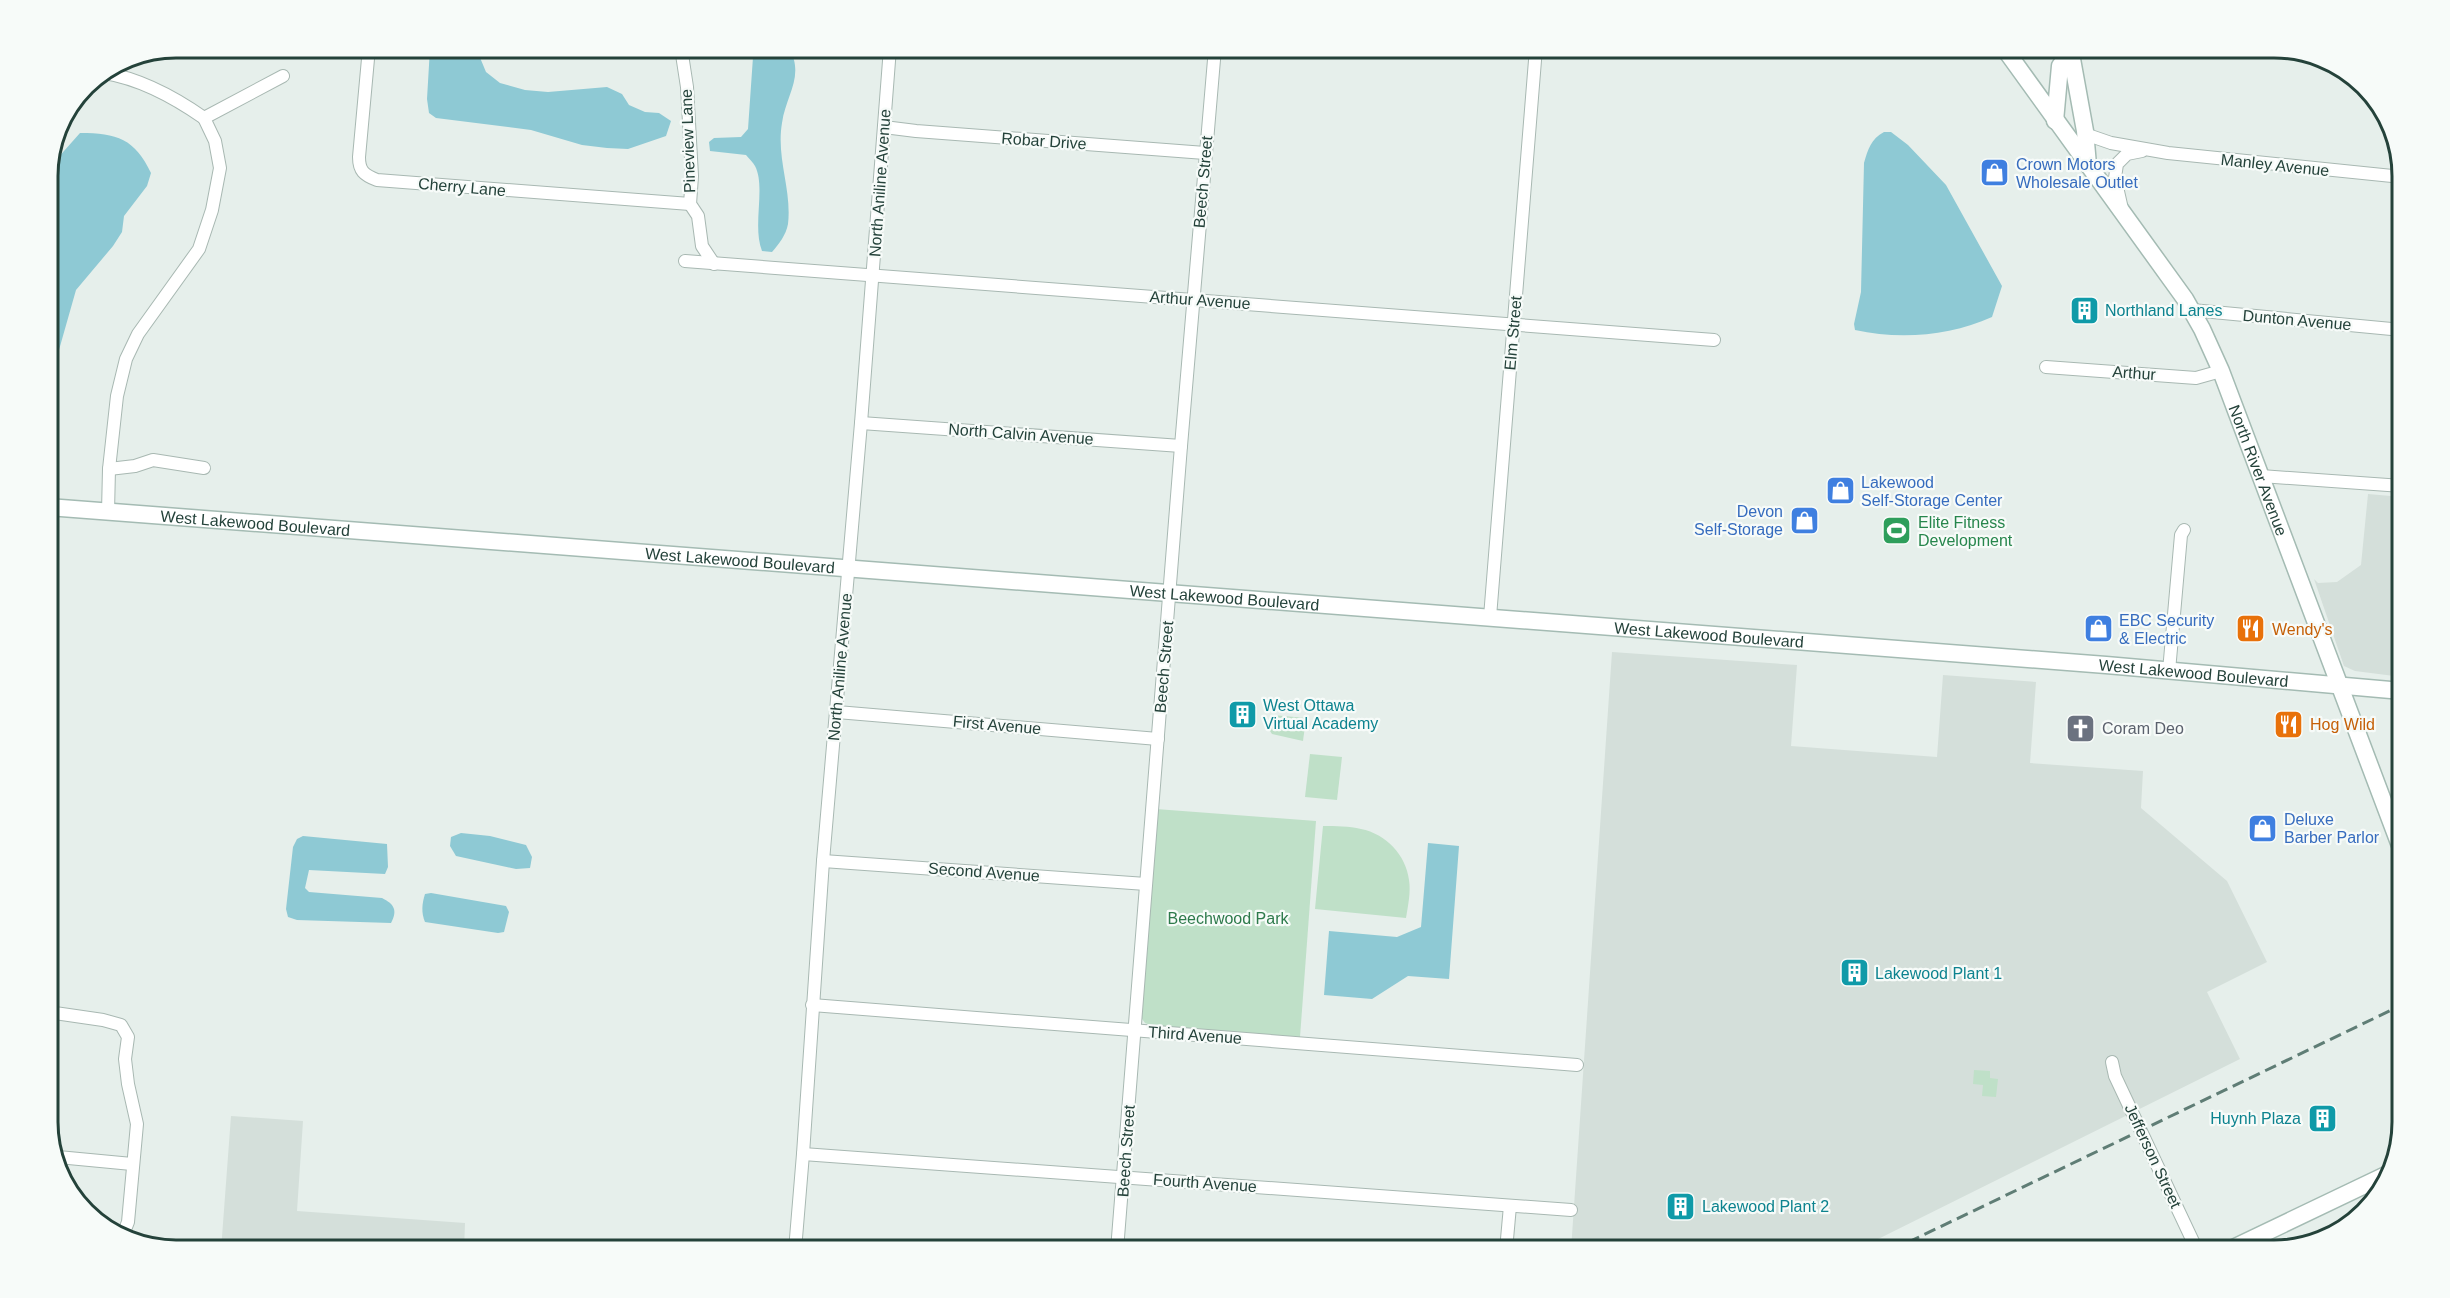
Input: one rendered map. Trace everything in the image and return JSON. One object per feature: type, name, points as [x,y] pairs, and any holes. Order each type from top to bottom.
[{"type":"street","name":"Elm Street","points":[[1490,617],[1535,58]]},
{"type":"street","name":"North River Avenue","points":[[2011,58],[2192,310],[2221,371],[2392,824]]},
{"type":"street","points":[[2055,121],[2060,66],[2065,58]]},
{"type":"street","points":[[2072,58],[2088,165]]},
{"type":"street","name":"Cherry Lane","points":[[368,59],[359,157],[359,166],[365,175],[377,180],[388,181],[690,204]]},
{"type":"street","name":"Pineview Lane","points":[[683,59],[687,87],[692,176],[690,204],[698,216],[702,246],[714,264]]},
{"type":"street","name":"North Aniline Avenue","points":[[796,1240],[823,861],[861,423],[889,59]]},
{"type":"street","name":"Beech Street","points":[[1118,1240],[1125,1177],[1133,1031],[1214,59]]},
{"type":"street","points":[[108,512],[109,469],[117,396],[126,359],[138,334],[199,249],[212,210],[219,168],[215,141],[204,118],[171,97],[140,83],[115,76]]},
{"type":"street","points":[[204,118],[283,76]]},
{"type":"street","name":"Robar Drive","points":[[884,127],[1205,153]]},
{"type":"street","name":"Manley Avenue","points":[[2085,134],[2102,141],[2149,150],[2391,176]]},
{"type":"street","name":"Manley Avenue","points":[[2122,212],[2115,178],[2117,164],[2127,154],[2149,150]]},
{"type":"street","name":"Arthur Avenue","points":[[685,261],[1714,340]]},
{"type":"street","name":"Dunton Avenue","points":[[2192,310],[2391,329]]},
{"type":"street","name":"Arthur","points":[[2046,367],[2196,378],[2221,371]]},
{"type":"street","name":"North Calvin Avenue","points":[[861,423],[1181,446]]},
{"type":"street","points":[[109,469],[135,466],[153,460],[204,468]]},
{"type":"street","points":[[2261,476],[2391,485]]},
{"type":"street","name":"West Lakewood Boulevard","points":[[59,508],[848,570],[1170,592],[2392,690]]},
{"type":"street","points":[[2169,671],[2181,535],[2184,530]]},
{"type":"street","name":"First Avenue","points":[[837,712],[1158,739]]},
{"type":"street","name":"Second Avenue","points":[[823,861],[1146,884]]},
{"type":"street","name":"Third Avenue","points":[[812,1005],[1577,1065]]},
{"type":"street","points":[[59,1014],[121,1024],[128,1036],[125,1059],[137,1124],[126,1228]]},
{"type":"street","name":"Jefferson Street","points":[[2112,1062],[2115,1076],[2192,1240]]},
{"type":"street","name":"Fourth Avenue","points":[[803,1154],[1571,1210]]},
{"type":"street","points":[[65,1158],[132,1164]]},
{"type":"street","points":[[2250,1240],[2376,1180]]},
{"type":"street","points":[[1507,1240],[1510,1206]]},
{"type":"shaded area","points":[[2368,494],[2391,496],[2392,676],[2355,671],[2344,666],[2314,579],[2318,583],[2337,582],[2361,565]]},
{"type":"shaded area","points":[[1612,652],[1797,665],[1791,746],[1937,757],[1943,675],[2036,682],[2030,763],[2143,771],[2141,808],[2227,881],[2267,962],[2207,992],[2240,1059],[1876,1240],[1572,1240]]},
{"type":"shaded area","points":[[231,1116],[303,1121],[297,1211],[465,1223],[464,1240],[222,1240]]},
{"type":"green space","points":[[1272,715],[1306,718],[1303,741],[1272,734],[1270,731]]},
{"type":"green space","points":[[1310,754],[1342,757],[1337,800],[1305,797]]},
{"type":"green space","name":"Beechwood Park","points":[[1156,809],[1316,821],[1300,1037],[1153,1026],[1145,1023],[1140,1016]]},
{"type":"green space","points":[[1323,826],[1352,827],[1370,832],[1393,847],[1404,862],[1409,880],[1406,918],[1315,909]]},
{"type":"green space","points":[[1974,1070],[1990,1071],[1990,1078],[1998,1079],[1996,1097],[1982,1096],[1983,1085],[1973,1084]]},
{"type":"water","points":[[429,59],[481,59],[486,72],[500,83],[525,90],[548,92],[607,87],[622,94],[629,105],[645,112],[659,113],[671,121],[666,136],[628,149],[607,148],[582,145],[531,130],[436,118],[429,113],[427,99]]},
{"type":"water","points":[[753,59],[793,59],[795,77],[784,113],[781,136],[789,211],[788,224],[780,243],[772,252],[762,251],[759,241],[759,185],[755,166],[746,155],[710,151],[709,142],[714,138],[741,137],[748,129]]},
{"type":"water","points":[[1884,132],[1891,132],[1908,145],[1946,185],[2002,286],[1992,317],[1959,328],[1925,334],[1889,335],[1855,330],[1854,324],[1861,292],[1864,163],[1871,145]]},
{"type":"water","points":[[80,133],[104,134],[131,145],[151,173],[147,186],[124,216],[122,232],[76,290],[59,350],[59,169],[61,154]]},
{"type":"water","points":[[461,833],[490,836],[526,845],[532,857],[530,868],[516,869],[456,856],[450,846],[451,837]]},
{"type":"water","points":[[303,836],[387,844],[388,867],[385,874],[309,870],[305,888],[309,892],[382,898],[394,908],[391,923],[297,920],[288,917],[286,909],[293,847],[297,839]]},
{"type":"water","points":[[1428,843],[1459,846],[1449,979],[1408,976],[1372,999],[1324,995],[1329,931],[1397,937],[1421,927]]},
{"type":"water","points":[[431,893],[506,906],[509,912],[504,932],[425,922],[422,912],[423,901],[425,894]]},
{"type":"railway","points":[[1913,1240],[2392,1010]]},
{"type":"place","name":"Crown Motors Wholesale Outlet","points":[[1995,173]]},
{"type":"place","name":"Northland Lanes","points":[[2084,310]]},
{"type":"place","name":"Lakewood Self-Storage Center","points":[[1840,491]]},
{"type":"place","name":"Devon Self-Storage","points":[[1804,520]]},
{"type":"place","name":"Elite Fitness Development","points":[[1897,531]]},
{"type":"place","name":"EBC Security & Electric","points":[[2098,629]]},
{"type":"place","name":"Wendy's","points":[[2251,629]]},
{"type":"place","name":"West Ottawa Virtual Academy","points":[[1242,714]]},
{"type":"place","name":"Hog Wild","points":[[2289,724]]},
{"type":"place","name":"Coram Deo","points":[[2081,728]]},
{"type":"place","name":"Deluxe Barber Parlor","points":[[2263,828]]},
{"type":"place","name":"Lakewood Plant 1","points":[[1854,973]]},
{"type":"place","name":"Huynh Plaza","points":[[2322,1118]]},
{"type":"place","name":"Lakewood Plant 2","points":[[1681,1206]]}]
